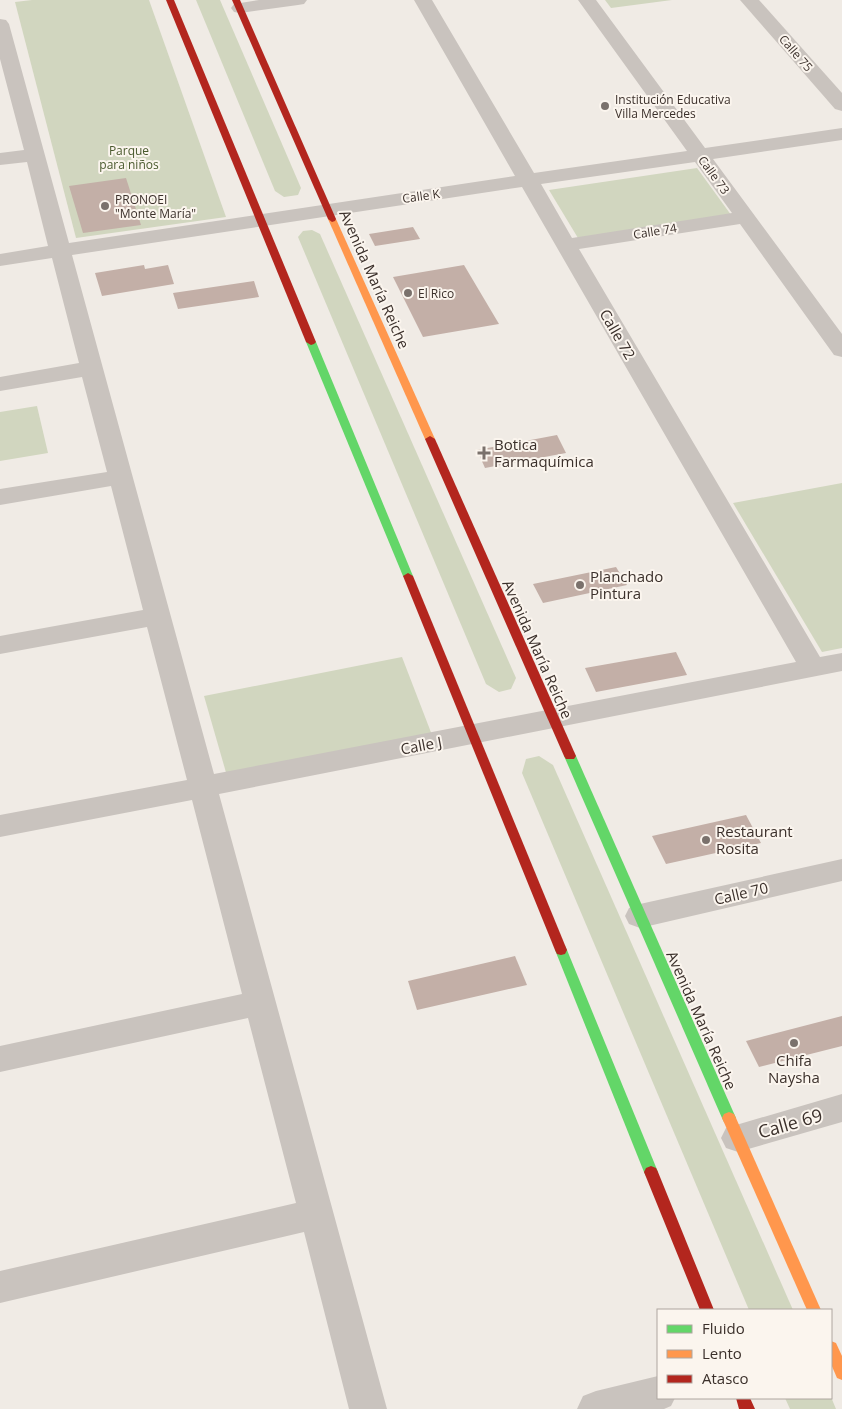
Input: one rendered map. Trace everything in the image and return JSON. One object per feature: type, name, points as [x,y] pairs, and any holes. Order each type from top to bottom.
[{"type":"main road","points":[[170,0],[474,735],[707,1309]]},
{"type":"main road","name":"Avenida María Reiche","points":[[238,4],[814,1309]]},
{"type":"main road","points":[[832,1350],[842,1373]]},
{"type":"street","points":[[238,4],[298,0]]},
{"type":"street","name":"Calle 72","points":[[423,0],[813,668]]},
{"type":"street","name":"Calle 73","points":[[587,0],[842,350]]},
{"type":"street","name":"Calle 75","points":[[749,0],[842,105]]},
{"type":"street","points":[[0,24],[7,75],[35,154],[368,1409]]},
{"type":"street","name":"Calle K","points":[[0,260],[261,219],[842,134]]},
{"type":"street","points":[[0,159],[35,154]]},
{"type":"street","name":"Calle 74","points":[[566,245],[745,216]]},
{"type":"street","points":[[0,384],[92,368]]},
{"type":"street","points":[[0,497],[121,477]]},
{"type":"street","points":[[0,646],[158,616]]},
{"type":"street","name":"Calle J","points":[[0,826],[842,662]]},
{"type":"street","name":"Calle 70","points":[[640,916],[842,870]]},
{"type":"street","points":[[0,1058],[260,1003]]},
{"type":"street","name":"Calle 69","points":[[738,1138],[842,1108]]},
{"type":"street","points":[[0,1287],[316,1214]]},
{"type":"street","points":[[596,1409],[657,1394]]},
{"type":"green space","name":"Parque para niños","points":[[32,0],[149,0],[226,217],[76,238],[15,2]]},
{"type":"green space","points":[[196,0],[220,0],[301,188],[298,195],[284,197],[275,191]]},
{"type":"green space","points":[[605,0],[672,0],[611,8]]},
{"type":"green space","points":[[697,168],[734,219],[581,243],[549,190]]},
{"type":"green space","points":[[312,230],[320,234],[516,678],[511,689],[499,692],[486,684],[298,237],[303,231]]},
{"type":"green space","points":[[37,406],[48,453],[0,461],[0,412]]},
{"type":"green space","points":[[842,483],[842,648],[822,652],[733,503]]},
{"type":"green space","points":[[402,657],[432,735],[227,776],[204,696]]},
{"type":"green space","points":[[539,756],[553,765],[793,1309],[749,1309],[522,773],[526,759]]},
{"type":"green space","points":[[785,1399],[832,1399],[836,1409],[790,1409]]},
{"type":"building","name":"PRONOEI \"Monte María\"","points":[[126,178],[141,225],[83,233],[69,186]]},
{"type":"building","points":[[413,227],[420,239],[375,246],[369,234]]},
{"type":"building","points":[[144,265],[145,269],[168,265],[174,284],[102,296],[95,273]]},
{"type":"building","points":[[464,265],[499,324],[423,337],[393,277]]},
{"type":"building","points":[[254,281],[259,297],[178,309],[173,293]]},
{"type":"building","points":[[557,435],[566,453],[485,468],[477,450]]},
{"type":"building","name":"Planchado Pintura","points":[[616,567],[627,585],[543,603],[533,584]]},
{"type":"building","points":[[676,652],[687,675],[596,692],[585,668]]},
{"type":"building","name":"Restaurant Rosita","points":[[746,815],[761,843],[666,864],[652,836]]},
{"type":"building","points":[[515,956],[527,985],[417,1010],[408,981]]},
{"type":"building","name":"Chifa Naysha","points":[[842,1016],[842,1046],[759,1067],[746,1041]]},
{"type":"traffic: fast","points":[[311,342],[408,576]]},
{"type":"traffic: fast","points":[[570,756],[729,1118]]},
{"type":"traffic: fast","points":[[561,950],[651,1172]]},
{"type":"traffic: slow","points":[[332,219],[430,439]]},
{"type":"traffic: slow","points":[[729,1118],[814,1309]]},
{"type":"traffic: slow","points":[[832,1350],[842,1373]]},
{"type":"traffic: jam","points":[[170,0],[311,342]]},
{"type":"traffic: jam","points":[[236,0],[332,219]]},
{"type":"traffic: jam","points":[[430,439],[570,756]]},
{"type":"traffic: jam","points":[[408,576],[561,950]]},
{"type":"traffic: jam","points":[[651,1172],[707,1309]]},
{"type":"traffic: jam","points":[[743,1399],[747,1409]]},
{"type":"place","name":"Institución Educativa Villa Mercedes","points":[[605,106]]},
{"type":"place","name":"PRONOEI \"Monte María\"","points":[[105,206]]},
{"type":"place","name":"El Rico","points":[[408,293]]},
{"type":"place","name":"Botica Farmaquímica","points":[[484,453]]},
{"type":"place","name":"Planchado Pintura","points":[[580,585]]},
{"type":"place","name":"Restaurant Rosita","points":[[706,840]]},
{"type":"place","name":"Chifa Naysha","points":[[794,1043]]}]
